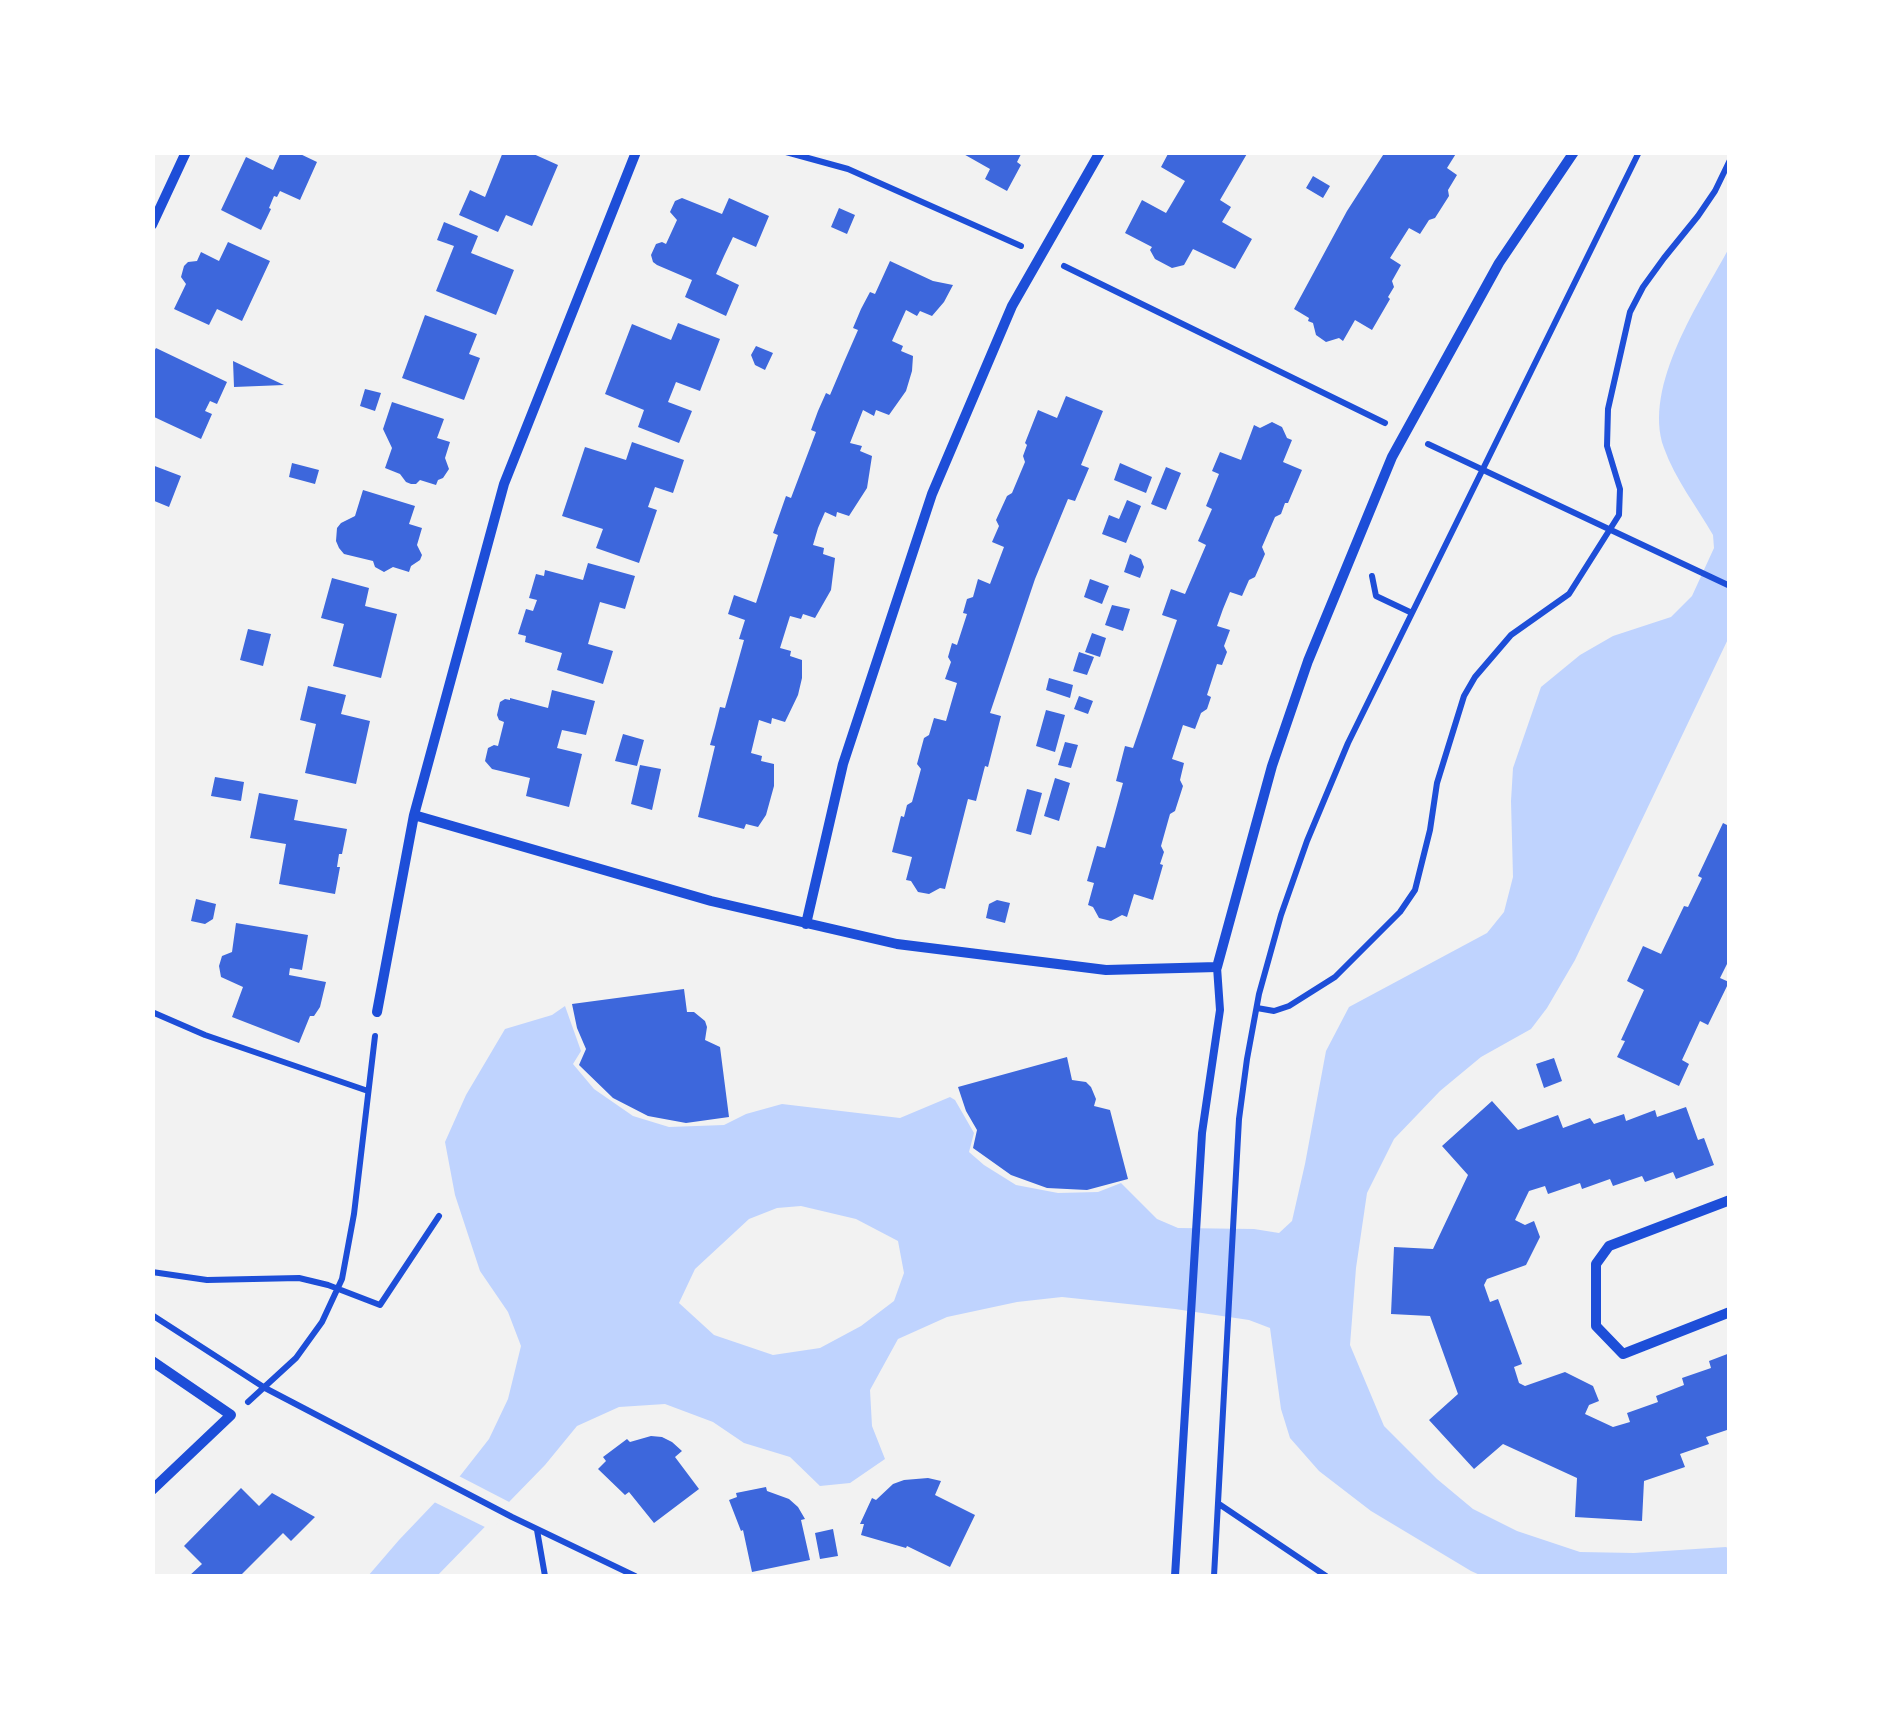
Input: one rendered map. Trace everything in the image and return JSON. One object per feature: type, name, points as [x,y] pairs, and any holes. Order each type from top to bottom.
[{"type":"street","points":[[152,225],[186,152]]},
{"type":"street","points":[[377,1012],[414,816],[504,484],[636,152]]},
{"type":"street","points":[[806,924],[843,764],[932,494],[1012,306],[1100,152]]},
{"type":"street","points":[[414,816],[711,901],[897,944],[1106,970],[1217,967],[1272,766],[1308,661],[1404,433],[1498,263],[1574,152]]},
{"type":"street","points":[[1730,1200],[1609,1246],[1596,1264],[1596,1326],[1623,1354],[1730,1312]]},
{"type":"street","points":[[152,1361],[232,1415],[152,1490]]},
{"type":"lane","points":[[1175,1576],[1202,1133],[1220,1010],[1217,967]]},
{"type":"path","points":[[786,152],[848,169],[1040,254],[1404,433],[1730,586]]},
{"type":"path","points":[[1214,1576],[1239,1119],[1256,1008],[1281,915],[1348,743],[1639,152]]},
{"type":"path","points":[[1256,1008],[1274,1011],[1311,994],[1334,977],[1400,912],[1414,890],[1430,830],[1437,783],[1464,696],[1511,635],[1570,594],[1618,515],[1620,488],[1608,446],[1608,410],[1630,312],[1643,287],[1715,191],[1730,160]]},
{"type":"path","points":[[1371,570],[1376,596],[1412,613]]},
{"type":"path","points":[[152,1012],[368,1091]]},
{"type":"path","points":[[265,1388],[296,1358],[322,1322],[342,1279],[354,1214],[377,1012]]},
{"type":"path","points":[[152,1272],[208,1280],[299,1278],[380,1305],[439,1216]]},
{"type":"path","points":[[152,1315],[265,1388],[512,1518],[635,1576]]},
{"type":"path","points":[[1218,1503],[1326,1576]]},
{"type":"path","points":[[537,1529],[546,1576]]},
{"type":"water","points":[[1729,248],[1729,637],[1575,960],[1547,1008],[1531,1029],[1481,1057],[1440,1091],[1394,1139],[1367,1193],[1350,1345],[1384,1426],[1473,1509],[1517,1531],[1580,1552],[1726,1547],[1729,1576],[1482,1576],[1371,1511],[1319,1471],[1290,1438],[1281,1409],[1270,1328],[1249,1320],[1062,1297],[947,1317],[898,1339],[870,1390],[872,1426],[885,1459],[850,1483],[820,1486],[790,1457],[744,1443],[713,1422],[665,1404],[619,1407],[577,1426],[545,1465],[437,1576],[368,1576],[460,1476],[489,1439],[508,1399],[521,1346],[508,1312],[480,1271],[455,1195],[445,1142],[466,1095],[505,1029],[552,1015],[565,1006],[581,1051],[573,1064],[594,1089],[633,1116],[669,1127],[724,1125],[782,1104],[900,1118],[950,1097],[974,1133],[969,1152],[1016,1185],[1058,1193],[1098,1192],[1121,1183],[1157,1219],[1178,1228],[1279,1233],[1292,1221],[1326,1051],[1349,1007],[1487,933],[1504,912],[1513,877],[1513,768],[1541,687],[1580,655],[1613,636],[1671,617],[1692,596],[1714,548],[1713,535],[1664,448],[1659,424],[1661,398],[1678,344]],"holes":[[[801,1206],[856,1219],[898,1241],[904,1273],[894,1301],[861,1326],[820,1348],[773,1355],[714,1335],[679,1303],[695,1269],[749,1219],[777,1208]]]},
{"type":"pier","points":[[455,1474],[515,1505],[491,1530],[430,1500]]},
{"type":"building","points":[[281,152],[296,152],[317,162],[300,200],[280,191],[274,196],[261,230],[221,210],[246,157],[273,170]]},
{"type":"building","points":[[503,152],[529,152],[558,165],[532,226],[506,215],[498,232],[459,215],[470,190],[485,197]]},
{"type":"building","points":[[960,152],[1022,152],[1017,162],[1021,165],[1007,191],[985,179],[990,169]]},
{"type":"building","points":[[1169,152],[1248,152],[1220,200],[1231,207],[1222,222],[1252,239],[1235,269],[1193,249],[1184,265],[1172,268],[1155,259],[1152,247],[1125,233],[1142,200],[1166,213],[1185,181],[1161,167]]},
{"type":"building","points":[[1385,152],[1457,152],[1447,168],[1457,175],[1435,218],[1429,220],[1420,234],[1409,228],[1390,258],[1401,265],[1392,281],[1390,299],[1372,330],[1355,320],[1343,341],[1339,338],[1326,342],[1316,335],[1309,318],[1294,309],[1347,211]]},
{"type":"building","points":[[1313,176],[1330,186],[1323,198],[1306,188]]},
{"type":"building","points":[[682,198],[722,214],[729,198],[769,216],[756,247],[733,237],[716,274],[739,285],[726,316],[685,297],[692,280],[653,262],[651,255],[656,244],[666,244],[677,220],[670,212],[675,201]]},
{"type":"building","points":[[839,208],[855,215],[847,234],[831,227]]},
{"type":"building","points":[[444,222],[478,236],[471,253],[514,270],[496,315],[436,291],[454,246],[437,240]]},
{"type":"building","points":[[228,242],[270,261],[242,321],[217,309],[209,325],[174,309],[186,284],[181,277],[184,266],[197,261],[201,252],[219,261]]},
{"type":"building","points":[[890,261],[933,281],[953,285],[932,316],[920,311],[917,316],[906,310],[892,341],[913,356],[906,391],[889,415],[876,410],[874,416],[863,410],[850,443],[862,446],[860,451],[872,456],[867,488],[849,516],[837,512],[836,517],[825,512],[818,528],[813,545],[824,548],[823,554],[835,558],[831,590],[815,618],[803,614],[801,619],[790,616],[780,648],[802,660],[798,695],[785,722],[772,718],[771,724],[759,720],[751,753],[774,764],[774,786],[766,815],[758,827],[746,824],[744,829],[698,817],[715,746],[710,745],[744,640],[739,639],[745,620],[728,614],[734,595],[756,603],[778,535],[773,533],[816,432],[811,430],[818,411],[826,393],[830,395],[858,330],[853,328],[861,309],[870,292],[875,294]]},
{"type":"building","points":[[425,315],[477,334],[469,354],[480,358],[464,400],[402,378]]},
{"type":"building","points":[[678,323],[720,339],[700,391],[676,382],[668,402],[692,411],[679,443],[638,427],[644,410],[605,394],[632,324],[671,340]]},
{"type":"building","points":[[756,346],[773,353],[765,370],[755,365],[751,355]]},
{"type":"building","points":[[156,348],[227,382],[217,404],[210,401],[205,411],[212,414],[201,439],[152,416],[152,355]]},
{"type":"building","points":[[233,361],[284,385],[234,387]]},
{"type":"building","points":[[365,389],[381,393],[375,411],[360,406]]},
{"type":"building","points":[[1066,396],[1103,411],[1081,465],[1089,468],[1075,501],[1068,499],[1035,579],[990,713],[1001,716],[988,767],[985,766],[976,801],[968,799],[945,889],[929,894],[918,892],[906,880],[912,857],[892,852],[901,816],[912,802],[924,738],[929,735],[934,718],[946,721],[957,683],[945,679],[952,643],[957,645],[967,614],[963,613],[967,599],[973,597],[978,579],[990,584],[1004,547],[992,542],[999,526],[996,520],[1025,462],[1025,443],[1038,410],[1057,418]]},
{"type":"building","points":[[392,402],[444,419],[437,438],[450,442],[445,458],[449,469],[436,485],[420,480],[411,484],[385,468],[392,448],[383,429]]},
{"type":"building","points":[[1272,422],[1292,440],[1283,462],[1302,470],[1288,503],[1275,517],[1255,577],[1249,580],[1242,596],[1230,592],[1217,626],[1230,630],[1224,646],[1227,652],[1222,665],[1217,664],[1207,695],[1211,697],[1207,709],[1201,713],[1195,729],[1183,725],[1172,759],[1184,763],[1180,780],[1183,786],[1161,846],[1163,865],[1153,900],[1134,894],[1127,917],[1122,915],[1111,921],[1099,918],[1088,905],[1094,883],[1087,881],[1097,846],[1105,848],[1123,783],[1116,781],[1125,746],[1133,748],[1177,620],[1162,615],[1171,589],[1185,594],[1206,545],[1198,541],[1212,509],[1206,506],[1219,474],[1212,471],[1220,452],[1241,460],[1254,425],[1260,428]]},
{"type":"building","points":[[632,442],[684,460],[673,493],[655,487],[648,507],[657,510],[639,563],[596,548],[603,529],[562,516],[585,447],[626,460]]},
{"type":"building","points":[[292,463],[319,470],[315,484],[289,477]]},
{"type":"building","points":[[1120,463],[1152,477],[1146,493],[1114,480]]},
{"type":"building","points":[[152,465],[181,476],[169,507],[152,500]]},
{"type":"building","points":[[1166,467],[1181,473],[1166,510],[1151,504]]},
{"type":"building","points":[[363,490],[415,506],[409,524],[422,528],[417,545],[422,555],[409,572],[393,567],[384,572],[373,561],[344,554],[339,548],[337,528],[355,516]]},
{"type":"building","points":[[1127,500],[1141,506],[1126,543],[1102,534],[1109,515],[1119,519]]},
{"type":"building","points":[[1130,554],[1141,559],[1144,567],[1140,578],[1124,572]]},
{"type":"building","points":[[588,563],[635,576],[625,609],[600,602],[588,644],[613,651],[603,684],[557,670],[562,653],[525,642],[526,636],[518,634],[526,609],[533,611],[537,600],[529,598],[536,574],[544,576],[545,570],[583,580]]},
{"type":"building","points":[[332,578],[369,588],[365,606],[397,614],[381,678],[333,666],[344,624],[321,618]]},
{"type":"building","points":[[1090,579],[1109,586],[1102,604],[1084,597]]},
{"type":"building","points":[[1112,605],[1130,609],[1123,631],[1105,625]]},
{"type":"building","points":[[248,629],[271,634],[263,666],[240,660]]},
{"type":"building","points":[[1092,633],[1106,638],[1100,657],[1085,652]]},
{"type":"building","points":[[1079,652],[1094,657],[1087,675],[1073,671]]},
{"type":"building","points":[[1049,678],[1073,685],[1070,698],[1046,690]]},
{"type":"building","points":[[308,686],[346,695],[341,714],[370,721],[356,784],[305,773],[316,724],[300,720]]},
{"type":"building","points":[[552,690],[595,701],[586,735],[562,730],[557,748],[582,754],[569,807],[526,796],[530,778],[492,769],[485,761],[488,748],[498,746],[504,722],[497,715],[500,702],[510,698],[548,708]]},
{"type":"building","points":[[1079,696],[1093,701],[1088,714],[1074,709]]},
{"type":"building","points":[[1046,710],[1065,715],[1055,752],[1036,746]]},
{"type":"building","points":[[623,734],[644,740],[637,766],[615,761]]},
{"type":"building","points":[[1065,742],[1078,745],[1071,768],[1058,765]]},
{"type":"building","points":[[640,765],[661,769],[652,810],[631,804]]},
{"type":"building","points":[[215,777],[244,782],[241,801],[211,796]]},
{"type":"building","points":[[1055,778],[1070,783],[1059,821],[1044,816]]},
{"type":"building","points":[[1027,789],[1042,793],[1031,835],[1016,831]]},
{"type":"building","points":[[259,793],[298,800],[294,820],[347,829],[339,854],[335,894],[279,884],[286,844],[250,838]]},
{"type":"building","points":[[1730,819],[1730,958],[1720,978],[1729,982],[1708,1025],[1700,1021],[1682,1060],[1689,1064],[1679,1086],[1617,1057],[1644,990],[1627,981],[1643,946],[1661,954],[1702,878],[1698,876],[1723,823],[1727,825]]},
{"type":"building","points":[[196,899],[216,904],[213,919],[205,924],[191,921]]},
{"type":"building","points":[[997,900],[1010,903],[1005,923],[986,918],[989,904]]},
{"type":"building","points":[[236,923],[308,935],[302,970],[290,968],[289,975],[326,982],[320,1007],[310,1016],[299,1043],[232,1017],[243,987],[221,977],[219,966],[222,956],[232,952]]},
{"type":"building","points":[[684,989],[687,1012],[694,1012],[705,1021],[705,1040],[720,1047],[729,1117],[686,1123],[648,1116],[613,1098],[579,1065],[586,1049],[572,1004]]},
{"type":"building","points":[[1067,1057],[1072,1080],[1086,1082],[1096,1099],[1094,1106],[1110,1110],[1128,1179],[1087,1190],[1047,1188],[1011,1175],[973,1148],[977,1130],[958,1087]]},
{"type":"building","points":[[1554,1058],[1562,1081],[1544,1088],[1536,1064]]},
{"type":"building","points":[[1492,1101],[1518,1130],[1558,1115],[1563,1128],[1590,1118],[1594,1124],[1624,1114],[1626,1121],[1655,1110],[1657,1117],[1686,1107],[1698,1140],[1704,1138],[1714,1165],[1676,1179],[1673,1172],[1645,1182],[1642,1176],[1613,1186],[1610,1179],[1582,1189],[1580,1183],[1548,1194],[1545,1186],[1529,1191],[1515,1220],[1525,1225],[1534,1221],[1540,1237],[1526,1265],[1487,1279],[1484,1285],[1490,1302],[1498,1299],[1522,1364],[1514,1367],[1519,1383],[1525,1386],[1565,1372],[1593,1386],[1599,1401],[1589,1405],[1585,1414],[1613,1427],[1630,1422],[1627,1413],[1658,1402],[1656,1396],[1684,1385],[1682,1378],[1711,1368],[1709,1361],[1730,1353],[1730,1429],[1706,1437],[1709,1444],[1680,1454],[1685,1467],[1644,1481],[1642,1521],[1575,1517],[1577,1478],[1503,1444],[1474,1469],[1429,1420],[1458,1394],[1430,1316],[1391,1314],[1394,1247],[1433,1249],[1468,1175],[1442,1146]]},
{"type":"building","points":[[662,1437],[682,1451],[675,1457],[699,1489],[654,1523],[629,1492],[625,1495],[598,1469],[606,1461],[603,1457],[627,1439],[630,1442]]},
{"type":"building","points":[[904,1480],[941,1481],[935,1495],[975,1515],[950,1567],[907,1546],[861,1535],[864,1524],[860,1524],[872,1498],[876,1500],[893,1484]]},
{"type":"building","points":[[766,1487],[798,1507],[805,1519],[801,1520],[810,1560],[752,1572],[743,1530],[729,1500],[737,1497],[736,1493]]},
{"type":"building","points":[[241,1488],[259,1506],[272,1493],[315,1517],[291,1541],[283,1533],[240,1576],[189,1576],[202,1564],[184,1546]]},
{"type":"building","points":[[833,1529],[838,1556],[820,1559],[815,1533]]}]
